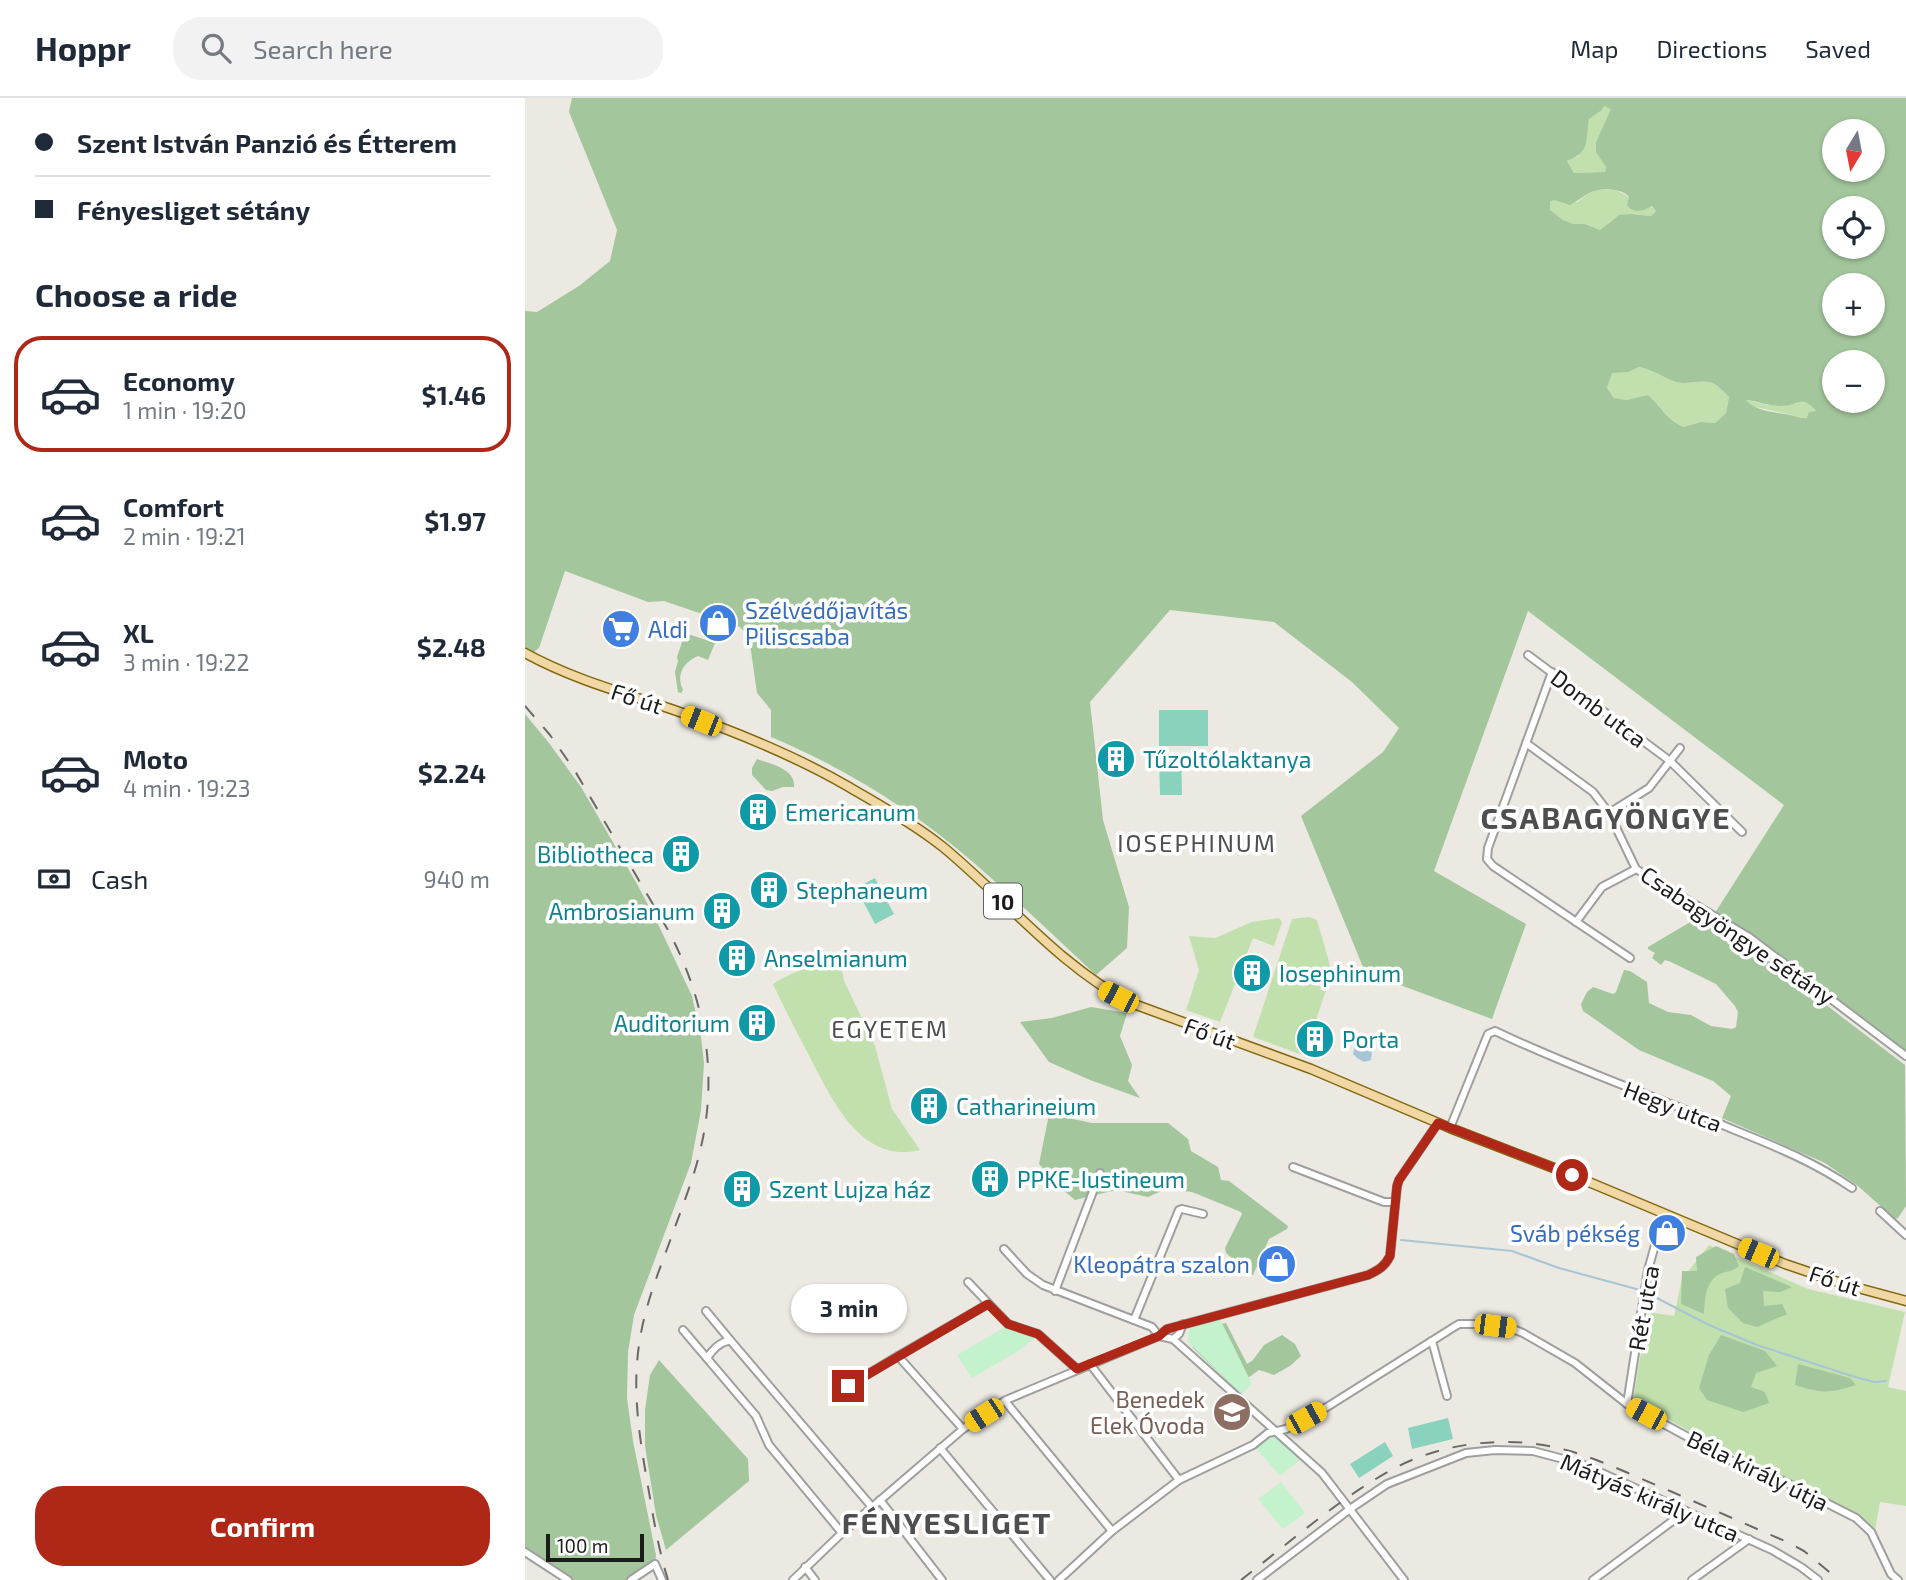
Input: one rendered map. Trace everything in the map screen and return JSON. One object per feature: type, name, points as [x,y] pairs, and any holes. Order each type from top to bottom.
[{"type":"main road","name":"Fő út","points":[[525,653],[567,673],[769,746],[821,771],[943,847],[1079,970],[1114,995],[1155,1013],[1311,1069],[1797,1269],[1906,1301]]},
{"type":"street","name":"Domb utca","points":[[1528,655],[1669,761],[1742,832]]},
{"type":"street","points":[[1552,672],[1488,848],[1487,859],[1493,866],[1630,958]]},
{"type":"street","name":"Csabagyöngye sétány","points":[[1526,743],[1593,792],[1609,813],[1636,869],[1749,937],[1906,1056]]},
{"type":"street","name":"Domb utca","points":[[1609,813],[1649,788],[1679,748]]},
{"type":"street","points":[[1576,922],[1602,887],[1636,869]]},
{"type":"street","name":"Hegy utca","points":[[1450,1128],[1488,1034],[1495,1031],[1546,1055],[1777,1147],[1817,1165],[1852,1188]]},
{"type":"street","points":[[793,1580],[842,1533],[940,1448],[1005,1401],[1159,1336],[1167,1329],[1377,1271],[1385,1265],[1390,1256],[1399,1180],[1438,1123]]},
{"type":"street","points":[[1293,1167],[1384,1202],[1395,1202]]},
{"type":"street","points":[[1055,1291],[1100,1174]]},
{"type":"street","points":[[1135,1321],[1179,1210],[1203,1214]]},
{"type":"street","points":[[1880,1211],[1906,1235]]},
{"type":"street","name":"Rét utca","points":[[1627,1404],[1651,1256],[1665,1214]]},
{"type":"street","points":[[1005,1249],[1027,1273],[1043,1285],[1152,1327],[1159,1336],[1173,1339],[1322,1473],[1404,1580]]},
{"type":"street","points":[[968,1282],[1008,1324],[1038,1334],[1077,1369]]},
{"type":"street","points":[[848,1386],[988,1304]]},
{"type":"street","points":[[706,1311],[871,1507]]},
{"type":"street","points":[[1173,1339],[1179,1334],[1183,1324]]},
{"type":"street","name":"Béla király útja","points":[[1059,1580],[1112,1531],[1179,1480],[1253,1445],[1268,1433],[1286,1429],[1327,1407],[1459,1324],[1480,1324],[1510,1328],[1523,1333],[1564,1356],[1627,1404],[1734,1462],[1783,1481],[1856,1518],[1871,1532],[1891,1574],[1898,1580]]},
{"type":"street","points":[[683,1330],[756,1416],[769,1445],[842,1533]]},
{"type":"street","points":[[707,1358],[713,1349],[730,1340]]},
{"type":"street","points":[[1432,1341],[1447,1396]]},
{"type":"street","points":[[898,1356],[963,1429]]},
{"type":"street","points":[[1090,1364],[1179,1480]]},
{"type":"street","points":[[1005,1401],[1112,1531]]},
{"type":"street","points":[[940,1448],[1050,1580]]},
{"type":"street","name":"Mátyás király utca","points":[[1257,1580],[1387,1484],[1466,1453],[1495,1450],[1533,1451],[1582,1464],[1788,1558],[1818,1580]]},
{"type":"street","points":[[880,1500],[942,1580]]},
{"type":"street","points":[[1593,1580],[1686,1511]]},
{"type":"street","points":[[1692,1580],[1749,1539]]},
{"type":"street","points":[[525,1552],[568,1580]]},
{"type":"street","points":[[631,1580],[655,1563],[662,1580]]},
{"type":"street","points":[[805,1567],[815,1580]]},
{"type":"green space","points":[[572,98],[1906,98],[1906,1056],[1749,937],[1713,916],[1784,805],[1528,611],[1434,871],[1526,924],[1492,1019],[1365,972],[1301,816],[1383,752],[1399,728],[1352,682],[1274,622],[1170,610],[1090,702],[1103,820],[1129,907],[1127,948],[1096,975],[990,877],[903,808],[825,762],[771,737],[771,710],[757,693],[749,637],[740,627],[664,601],[648,602],[565,571],[539,648],[525,659],[525,311],[537,312],[579,286],[610,261],[617,230],[569,112]],"holes":[[[1604,106],[1611,109],[1596,142],[1596,152],[1606,167],[1605,172],[1574,173],[1567,161],[1583,150],[1589,119]],[[1603,189],[1621,191],[1629,197],[1627,205],[1632,210],[1652,206],[1656,211],[1651,216],[1619,215],[1600,230],[1563,220],[1550,210],[1550,202],[1554,200],[1570,205],[1591,192]],[[1639,367],[1676,382],[1711,383],[1729,397],[1726,413],[1715,423],[1701,422],[1683,427],[1648,395],[1626,400],[1614,398],[1607,388],[1612,373],[1628,372]],[[1746,400],[1780,406],[1802,402],[1816,411],[1809,412],[1807,418],[1802,418],[1767,411]]]},
{"type":"green space","points":[[1604,106],[1612,108],[1596,142],[1606,167],[1605,172],[1574,173],[1567,161],[1579,156],[1589,119]]},
{"type":"green space","points":[[1603,189],[1618,191],[1656,211],[1651,216],[1619,217],[1600,230],[1563,220],[1550,210],[1550,202],[1554,200],[1577,202],[1591,192]]},
{"type":"green space","points":[[1638,367],[1676,382],[1707,382],[1716,385],[1729,397],[1726,413],[1715,423],[1701,422],[1683,427],[1672,420],[1648,395],[1626,400],[1614,398],[1607,388],[1612,372],[1628,372]]},
{"type":"green space","points":[[1745,400],[1780,406],[1803,402],[1817,412],[1801,419],[1751,406]]},
{"type":"green space","points":[[685,633],[715,643],[708,660],[698,656],[682,670],[681,693],[678,692],[675,672]]},
{"type":"green space","points":[[1159,710],[1208,710],[1208,746],[1159,746]]},
{"type":"green space","points":[[525,714],[581,787],[637,884],[692,996],[701,1037],[704,1063],[701,1110],[691,1163],[634,1315],[628,1352],[627,1398],[656,1555],[655,1564],[631,1580],[568,1580],[525,1552]]},
{"type":"green space","points":[[1159,753],[1181,753],[1182,795],[1160,795]]},
{"type":"green space","points":[[757,759],[787,772],[794,781],[794,787],[766,790],[752,775]]},
{"type":"green space","points":[[875,878],[894,914],[875,924],[856,888]]},
{"type":"green space","points":[[1309,917],[1317,920],[1332,972],[1308,1051],[1300,1054],[1253,1037],[1292,919]]},
{"type":"green space","points":[[1279,918],[1282,922],[1274,946],[1253,938],[1220,1022],[1186,1010],[1199,970],[1189,936],[1215,938],[1252,922]]},
{"type":"green space","points":[[1706,920],[1746,944],[1905,1065],[1906,1206],[1898,1218],[1895,1219],[1858,1186],[1825,1163],[1722,1118],[1731,1096],[1713,1081],[1639,1050],[1583,1011],[1581,1004],[1587,992],[1593,987],[1613,994],[1624,970],[1647,982],[1649,1003],[1668,1012],[1691,1015],[1711,1026],[1732,1029],[1736,1027],[1738,1012],[1716,984],[1671,962],[1665,960],[1661,965],[1652,958],[1655,953],[1648,949],[1692,921]]},
{"type":"green space","points":[[840,961],[844,981],[875,1046],[892,1109],[920,1150],[901,1152],[884,1149],[856,1130],[834,1102],[773,984],[805,968]]},
{"type":"green space","points":[[1091,1007],[1127,1013],[1120,1036],[1132,1065],[1128,1081],[1140,1098],[1049,1062],[1020,1022],[1052,1018]]},
{"type":"green space","points":[[1049,1114],[1092,1123],[1168,1123],[1188,1139],[1191,1151],[1218,1167],[1221,1180],[1229,1181],[1288,1226],[1287,1229],[1269,1239],[1253,1275],[1226,1253],[1225,1248],[1241,1212],[1192,1192],[1166,1189],[1148,1197],[1116,1190],[1075,1200],[1039,1164]]},
{"type":"green space","points":[[1709,1245],[1808,1289],[1905,1312],[1888,1387],[1906,1391],[1906,1506],[1880,1502],[1875,1530],[1833,1503],[1713,1444],[1633,1400],[1648,1312],[1674,1316],[1682,1279]]},
{"type":"green space","points":[[1716,1246],[1734,1254],[1739,1266],[1712,1280],[1707,1290],[1704,1314],[1681,1304],[1682,1271],[1697,1271],[1696,1257]]},
{"type":"green space","points":[[1745,1267],[1792,1287],[1780,1292],[1763,1291],[1764,1306],[1782,1304],[1787,1314],[1757,1327],[1743,1323],[1728,1308],[1725,1289],[1740,1283]]},
{"type":"green space","points":[[1219,1317],[1252,1384],[1241,1394],[1188,1342],[1192,1325]]},
{"type":"green space","points":[[1226,1323],[1247,1364],[1264,1345],[1282,1335],[1295,1344],[1301,1356],[1274,1375],[1259,1370],[1236,1389],[1192,1344],[1219,1324]]},
{"type":"green space","points":[[1007,1326],[1037,1337],[972,1378],[957,1355]]},
{"type":"green space","points":[[1721,1335],[1765,1351],[1777,1366],[1756,1373],[1751,1387],[1765,1392],[1769,1403],[1743,1412],[1707,1400],[1699,1388],[1709,1355]]},
{"type":"green space","points":[[659,1360],[748,1459],[749,1481],[666,1550],[656,1515],[645,1446],[645,1410],[650,1375]]},
{"type":"green space","points":[[1798,1364],[1850,1378],[1856,1385],[1826,1391],[1795,1385]]},
{"type":"green space","points":[[1448,1418],[1453,1439],[1412,1449],[1408,1428]]},
{"type":"green space","points":[[1274,1435],[1300,1460],[1280,1476],[1253,1445]]},
{"type":"green space","points":[[1385,1442],[1393,1456],[1359,1478],[1350,1464]]},
{"type":"green space","points":[[1281,1482],[1305,1513],[1283,1529],[1258,1499]]},
{"type":"water","points":[[1361,1039],[1371,1044],[1371,1060],[1364,1062],[1353,1054],[1356,1043]]},
{"type":"waterway","points":[[1401,1240],[1512,1251],[1559,1268],[1640,1290]]},
{"type":"waterway","points":[[1651,1295],[1709,1325],[1757,1345],[1852,1376],[1874,1382],[1886,1381]]},
{"type":"railway","points":[[525,706],[550,735],[575,771],[668,930],[691,983],[705,1038],[708,1066],[706,1123],[689,1189],[650,1296],[637,1358],[640,1435],[655,1525],[668,1580]]},
{"type":"railway","points":[[1241,1580],[1336,1506],[1395,1468],[1457,1446],[1501,1442],[1545,1445],[1606,1464],[1787,1542],[1804,1551],[1839,1580]]},
{"type":"place","name":"Szélvédőjavítás Piliscsaba","points":[[718,623]]},
{"type":"place","name":"Aldi","points":[[621,629]]},
{"type":"place","name":"Tűzoltólaktanya","points":[[1116,759]]},
{"type":"place","name":"Emericanum","points":[[758,812]]},
{"type":"place","name":"Bibliotheca","points":[[681,854]]},
{"type":"place","name":"Stephaneum","points":[[769,890]]},
{"type":"place","name":"Ambrosianum","points":[[722,911]]},
{"type":"place","name":"Anselmianum","points":[[737,958]]},
{"type":"place","name":"Iosephinum","points":[[1252,973]]},
{"type":"place","name":"Auditorium","points":[[757,1023]]},
{"type":"place","name":"Porta","points":[[1315,1039]]},
{"type":"place","name":"Catharineium","points":[[929,1106]]},
{"type":"place","name":"PPKE-Iustineum","points":[[990,1179]]},
{"type":"place","name":"Szent Lujza ház","points":[[742,1189]]},
{"type":"place","name":"Sváb pékség","points":[[1667,1233]]},
{"type":"place","name":"Kleopátra szalon","points":[[1277,1264]]},
{"type":"place","name":"Benedek Elek Óvoda","points":[[1232,1412]]},
{"type":"district","name":"CSABAGYÖNGYE","points":[[1606,817]]},
{"type":"district","name":"IOSEPHINUM","points":[[1197,842]]},
{"type":"district","name":"EGYETEM","points":[[890,1028]]},
{"type":"district","name":"FÉNYESLIGET","points":[[947,1522]]},
{"type":"route","points":[[848,1386],[988,1304],[1008,1324],[1038,1334],[1077,1369],[1159,1336],[1167,1329],[1377,1271],[1385,1265],[1390,1256],[1399,1180],[1438,1123],[1572,1175]]}]
